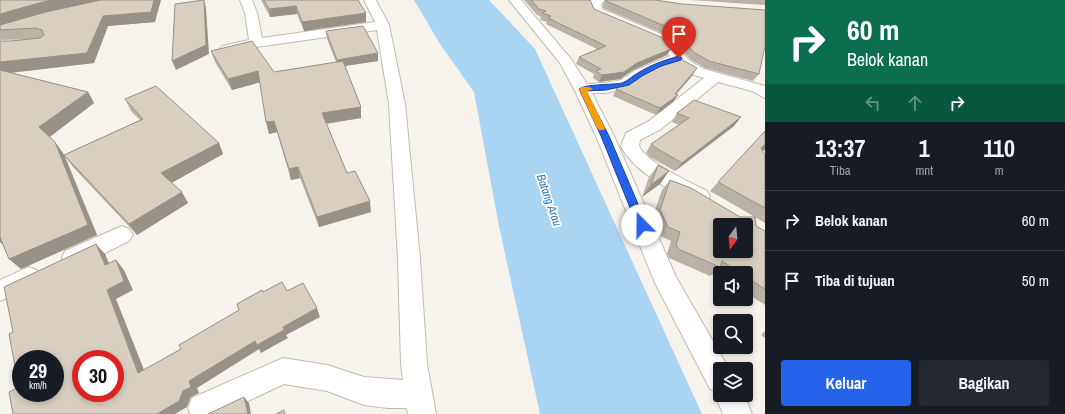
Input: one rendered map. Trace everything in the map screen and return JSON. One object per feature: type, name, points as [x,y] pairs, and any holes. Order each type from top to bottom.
[{"type":"street","points":[[246,0],[251,13],[256,43]]},
{"type":"street","points":[[202,408],[283,371],[327,378],[364,391],[388,394],[421,404],[414,364],[409,259],[397,104],[383,25],[370,0]]},
{"type":"street","points":[[515,0],[566,62],[582,89],[605,136],[666,283],[713,367]]},
{"type":"street","points":[[600,0],[596,2],[594,6],[601,14],[663,40],[679,58],[692,68],[715,77],[761,91],[765,76]]},
{"type":"street","points":[[224,50],[256,43],[383,25]]},
{"type":"street","points":[[582,89],[606,88],[626,84],[639,74],[679,58]]},
{"type":"street","points":[[714,204],[643,163],[633,154],[630,146],[632,137],[655,124],[715,77]]},
{"type":"street","points":[[0,291],[122,236]]},
{"type":"street","points":[[732,402],[738,414]]},
{"type":"water","name":"Batang Arau","points":[[414,0],[489,0],[535,49],[702,414],[540,414],[499,226],[474,92],[440,44]]},
{"type":"building","points":[[0,0],[51,0],[0,14]]},
{"type":"building","points":[[101,0],[154,0],[151,12],[103,16],[87,53],[0,62],[0,41],[40,38],[44,35],[42,30],[36,28],[0,30],[0,25],[46,12]]},
{"type":"building","points":[[204,0],[206,45],[172,61],[175,4]]},
{"type":"building","points":[[264,0],[358,0],[366,13],[302,22],[296,6],[269,9]]},
{"type":"building","points":[[531,0],[590,0],[594,9],[661,37],[671,49],[637,63],[624,72],[602,75],[596,71],[601,69],[579,57],[606,46],[548,18],[551,16],[542,13],[546,11],[539,9]]},
{"type":"building","points":[[606,0],[655,0],[682,4],[765,10],[765,46],[759,74],[709,61],[695,53],[672,29]]},
{"type":"building","points":[[363,26],[378,53],[337,60],[326,31]]},
{"type":"building","points":[[252,41],[274,72],[343,61],[361,107],[322,113],[347,173],[355,171],[370,201],[317,217],[298,167],[289,169],[274,121],[266,122],[258,71],[228,79],[211,51]]},
{"type":"building","points":[[681,59],[697,68],[675,94],[678,95],[660,108],[616,89],[618,85],[635,81],[649,71]]},
{"type":"building","points":[[0,70],[88,92],[39,127],[55,142],[88,225],[9,259],[0,237]]},
{"type":"building","points":[[156,86],[219,143],[161,173],[182,192],[129,224],[64,155],[143,119],[125,99]]},
{"type":"building","points":[[694,100],[741,117],[682,163],[651,144],[689,118],[677,113]]},
{"type":"building","points":[[765,131],[765,144],[761,148],[765,154],[765,208],[718,182]]},
{"type":"building","points":[[658,165],[669,171],[651,185]]},
{"type":"building","points":[[670,180],[691,188],[740,217],[755,217],[756,226],[765,231],[765,289],[753,281],[753,266],[730,266],[722,261],[720,266],[718,266],[678,249],[676,245],[680,232],[668,227],[660,210]]},
{"type":"building","points":[[96,244],[105,265],[116,260],[124,281],[107,290],[138,373],[181,349],[179,345],[239,310],[237,304],[262,290],[263,292],[282,282],[287,291],[303,283],[317,308],[283,327],[284,330],[257,345],[255,341],[189,381],[191,387],[183,391],[179,401],[157,414],[13,414],[9,392],[12,390],[12,402],[64,402],[64,350],[12,350],[9,334],[13,332],[4,287]]},
{"type":"building","points":[[244,397],[248,414],[208,414]]},
{"type":"building","points":[[284,410],[285,414],[276,414]]},
{"type":"slow traffic","points":[[589,89],[582,89],[601,128]]},
{"type":"route","points":[[642,225],[605,136],[582,89],[606,88],[626,84],[639,74],[679,58]]}]
